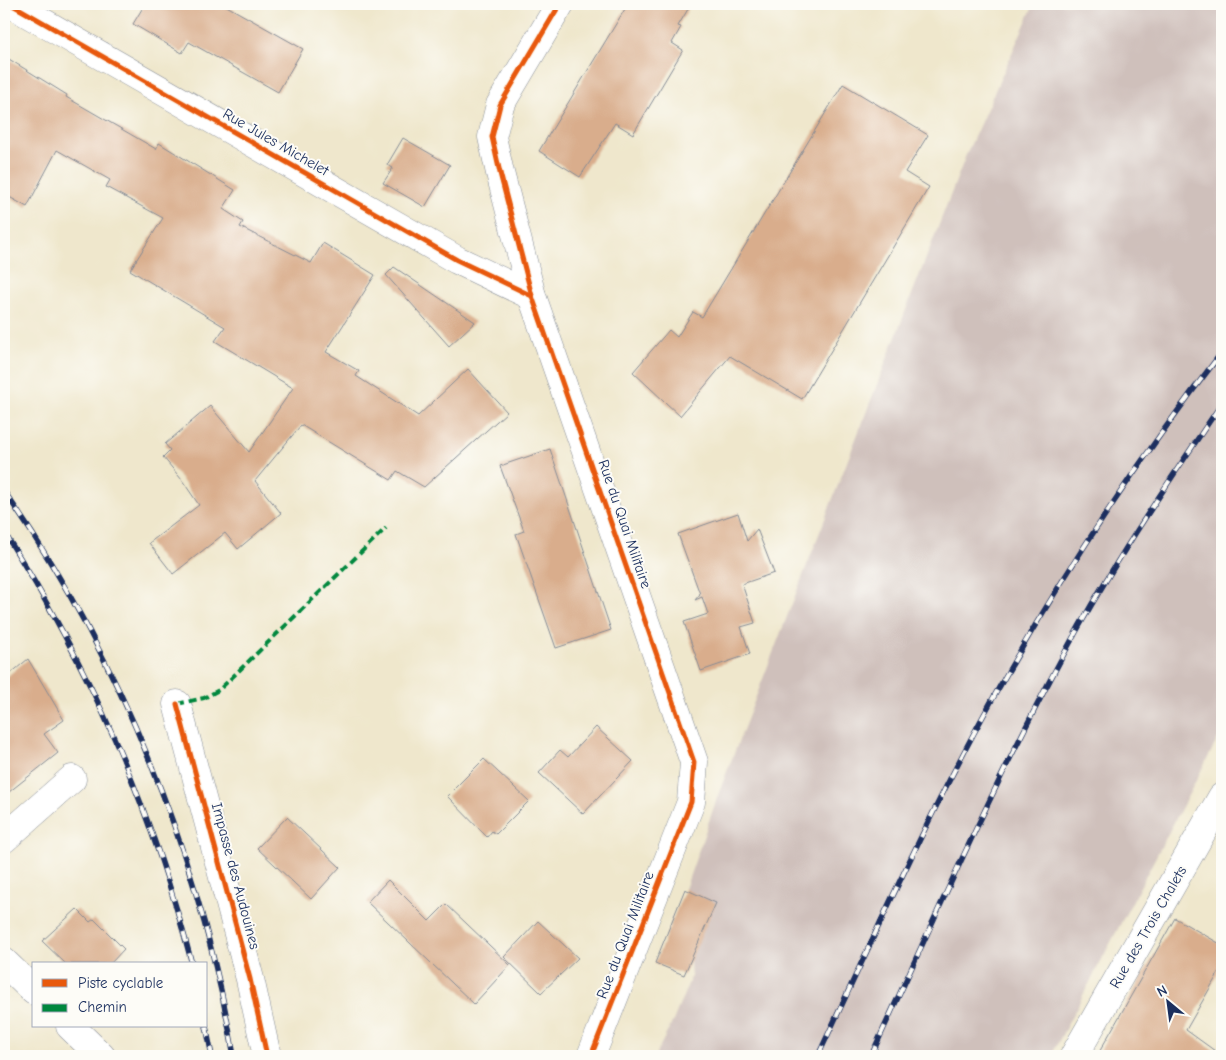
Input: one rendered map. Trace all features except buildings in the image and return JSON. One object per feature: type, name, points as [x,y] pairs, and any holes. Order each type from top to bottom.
[{"type":"street","name":"Rue Jules Michelet","points":[[11,4],[457,260],[532,296]]},
{"type":"street","name":"Rue du Quai Militaire","points":[[560,4],[500,105],[492,137],[532,296],[694,762],[691,802],[591,1056]]},
{"type":"street","name":"Impasse des Audouines","points":[[176,704],[250,979],[268,1056]]},
{"type":"street","points":[[4,839],[72,779]]},
{"type":"street","name":"Rue des Trois Chalets","points":[[1074,1056],[1222,797]]},
{"type":"street","points":[[4,962],[32,989]]},
{"type":"street","points":[[72,1028],[101,1056]]},
{"type":"shaded area","points":[[1034,4],[1222,4],[1222,731],[1051,1056],[655,1056],[673,1021],[691,977],[685,889],[721,787],[966,155]]},
{"type":"railway","points":[[818,1056],[902,876],[968,743],[992,700],[1072,565],[1130,478],[1222,352]]},
{"type":"railway","points":[[871,1056],[970,842],[1048,684],[1110,573],[1222,403]]},
{"type":"railway","points":[[4,491],[46,555],[84,622],[119,691],[150,761],[177,833],[200,907],[219,981],[234,1056]]},
{"type":"railway","points":[[4,532],[64,635],[91,687],[115,741],[158,850],[191,962]]},
{"type":"railway","points":[[206,1028],[212,1056]]},
{"type":"marked path","points":[[177,704],[204,698],[219,690],[386,528]]},
{"type":"cycle path","points":[[11,4],[457,260],[532,296]]},
{"type":"cycle path","points":[[560,4],[500,105],[492,137],[532,296],[694,762],[691,802],[591,1056]]},
{"type":"cycle path","points":[[177,704],[250,979],[267,1056]]}]
